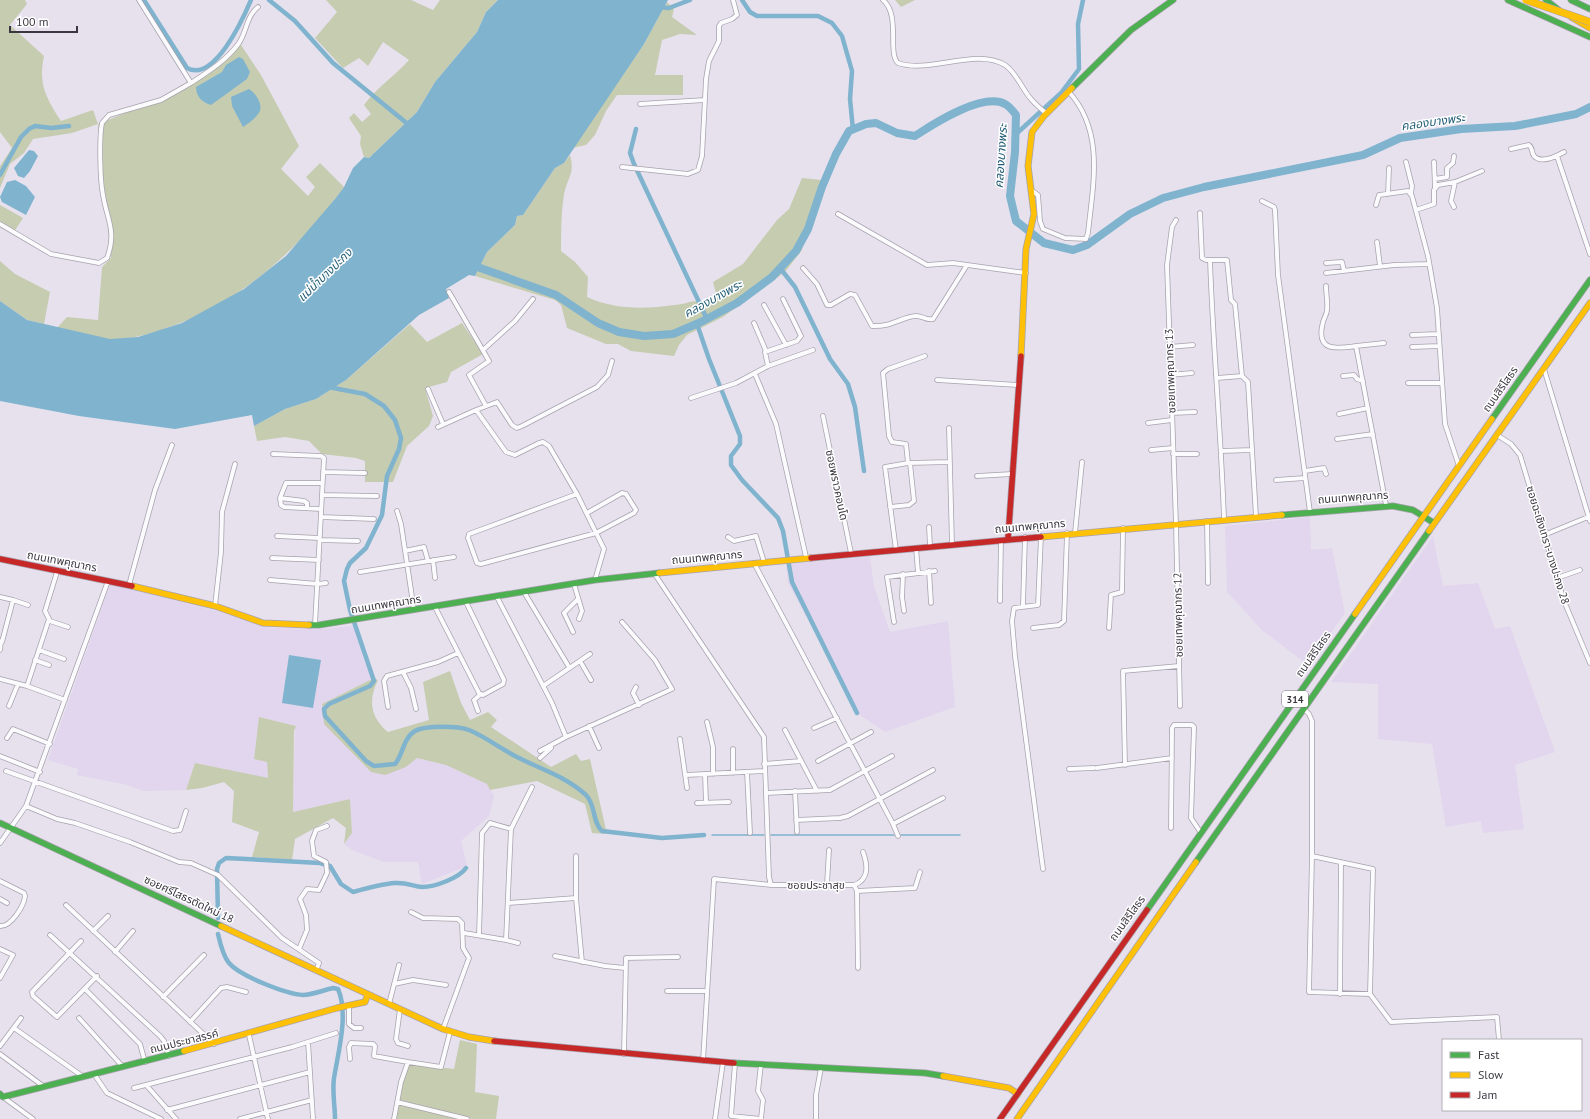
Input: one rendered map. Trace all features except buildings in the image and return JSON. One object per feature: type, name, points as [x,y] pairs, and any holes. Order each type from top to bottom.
[{"type":"main road","points":[[1004,539],[1012,474],[1026,273],[1026,249],[1034,214],[1028,166],[1032,132],[1047,114],[1131,30],[1173,0]]},
{"type":"main road","points":[[1508,0],[1590,38]]},
{"type":"main road","points":[[1526,0],[1590,22]]},
{"type":"main road","points":[[1571,0],[1590,9]]},
{"type":"main road","points":[[1546,1],[1590,28]]},
{"type":"main road","name":"ถนนสิริโสธร","points":[[1000,1119],[1590,280]]},
{"type":"main road","points":[[1572,328],[1590,296]]},
{"type":"main road","name":"314","points":[[1017,1119],[1303,708],[1590,303]]},
{"type":"main road","name":"ถนนเทพคุณากร","points":[[0,559],[57,572],[129,585],[215,606],[263,623],[286,626],[315,625],[435,607],[595,580],[806,557],[952,545],[1067,533],[1386,505],[1404,506],[1424,515],[1434,523]]},
{"type":"main road","name":"ซอยศรีโสธรตัดใหม่ 18","points":[[0,823],[316,971],[447,1030],[491,1041],[624,1054],[703,1061],[925,1073],[1009,1088],[1018,1094]]},
{"type":"main road","name":"ถนนประชาสรรค์","points":[[2,1095],[82,1076],[124,1068],[249,1035],[337,1008],[365,1002],[368,994]]},
{"type":"main road","points":[[1082,1002],[1094,1010]]},
{"type":"street","points":[[139,0],[191,83]]},
{"type":"street","points":[[622,166],[688,174],[696,173],[702,156],[709,61],[719,41],[719,26],[721,22],[732,19],[736,16],[734,0]]},
{"type":"street","points":[[883,0],[887,3],[892,15],[895,55],[898,63],[928,66],[948,61],[983,59],[996,61],[1010,69],[1031,100],[1047,114]]},
{"type":"street","points":[[0,224],[50,254],[89,262],[99,263],[105,261],[110,250],[112,229],[102,193],[102,123],[109,115],[161,100],[191,83],[218,64],[240,41],[253,11],[258,7]]},
{"type":"street","points":[[1031,190],[1038,195],[1040,221],[1043,229],[1065,238],[1086,239],[1095,178],[1092,140],[1080,105],[1069,92]]},
{"type":"street","points":[[640,104],[705,100]]},
{"type":"street","points":[[1511,149],[1529,145],[1536,158],[1548,159],[1564,152]]},
{"type":"street","points":[[1435,179],[1447,177],[1448,168],[1453,163],[1454,156]]},
{"type":"street","points":[[1557,156],[1590,254]]},
{"type":"street","points":[[1406,162],[1412,186],[1411,194],[1429,264],[1439,334],[1441,383],[1445,424],[1459,466]]},
{"type":"street","points":[[1416,210],[1434,204],[1434,162]]},
{"type":"street","points":[[1388,194],[1389,168]]},
{"type":"street","points":[[1435,188],[1438,185],[1455,182],[1482,171]]},
{"type":"street","points":[[1454,207],[1451,202],[1455,182]]},
{"type":"street","points":[[1376,205],[1379,195],[1408,192],[1411,194]]},
{"type":"street","points":[[1262,201],[1274,207],[1275,210],[1278,275],[1310,512]]},
{"type":"street","points":[[1200,213],[1201,256],[1204,260],[1225,259],[1228,262],[1231,300],[1236,304],[1242,376],[1248,382],[1256,517]]},
{"type":"street","points":[[838,214],[923,263],[932,266],[953,263],[1026,273]]},
{"type":"street","name":"ซอยเทพคุณากร 13","points":[[1176,220],[1172,227],[1167,265],[1176,524]]},
{"type":"street","points":[[1377,242],[1380,266]]},
{"type":"street","points":[[1210,260],[1210,306],[1222,451],[1224,519]]},
{"type":"street","points":[[1326,263],[1342,262],[1344,271]]},
{"type":"street","points":[[1326,273],[1380,266],[1429,264]]},
{"type":"street","points":[[803,268],[817,284],[827,305],[831,306],[850,294],[855,295],[868,322],[872,326],[876,327],[890,325],[915,316],[920,316],[927,320],[933,319],[967,265]]},
{"type":"street","points":[[1326,286],[1327,310],[1322,332],[1324,343],[1328,347],[1335,349],[1384,343]]},
{"type":"street","points":[[449,292],[489,361],[469,375],[486,406]]},
{"type":"street","points":[[483,350],[515,322],[533,299]]},
{"type":"street","points":[[766,351],[797,341],[801,336],[783,299]]},
{"type":"street","points":[[764,305],[786,345]]},
{"type":"street","points":[[754,323],[766,351],[764,354],[768,366]]},
{"type":"street","points":[[1412,335],[1439,334]]},
{"type":"street","points":[[1169,347],[1193,345]]},
{"type":"street","points":[[1356,346],[1386,505]]},
{"type":"street","points":[[1412,347],[1439,346]]},
{"type":"street","points":[[691,398],[724,387],[768,366],[812,350]]},
{"type":"street","points":[[890,507],[909,505],[914,501],[906,444],[894,443],[890,440],[885,407],[883,373],[888,369],[925,356]]},
{"type":"street","points":[[438,427],[497,402],[512,425],[517,428],[597,388],[608,375],[612,361]]},
{"type":"street","points":[[1544,369],[1589,519],[1544,535]]},
{"type":"street","points":[[1170,375],[1192,373]]},
{"type":"street","points":[[754,374],[776,424],[806,557]]},
{"type":"street","points":[[1343,376],[1354,375],[1357,379],[1363,381]]},
{"type":"street","points":[[1217,378],[1242,376]]},
{"type":"street","points":[[937,380],[1018,385]]},
{"type":"street","points":[[1408,383],[1441,383]]},
{"type":"street","points":[[428,389],[443,424]]},
{"type":"street","points":[[1339,414],[1368,408]]},
{"type":"street","points":[[476,410],[506,452],[514,455],[539,443],[547,444],[577,494],[604,551],[595,580]]},
{"type":"street","points":[[1172,413],[1195,412]]},
{"type":"street","name":"ซอยพราวคอนโด","points":[[823,416],[851,553]]},
{"type":"street","points":[[1148,423],[1172,420]]},
{"type":"street","points":[[949,428],[952,545]]},
{"type":"street","points":[[1337,439],[1373,434]]},
{"type":"street","name":"ซอยฉะเชิงเทรา-บางปะกง 28","points":[[1497,435],[1511,444],[1520,455],[1564,601],[1590,663]]},
{"type":"street","points":[[129,585],[157,485],[172,445]]},
{"type":"street","points":[[1151,450],[1173,448]]},
{"type":"street","points":[[1222,451],[1252,450]]},
{"type":"street","points":[[273,454],[321,456],[324,458],[315,625]]},
{"type":"street","points":[[1173,454],[1198,454]]},
{"type":"street","points":[[896,550],[885,467],[909,463],[950,462]]},
{"type":"street","points":[[1075,533],[1082,462]]},
{"type":"street","points":[[215,606],[220,559],[222,512],[235,464]]},
{"type":"street","points":[[1305,471],[1324,468],[1326,474]]},
{"type":"street","points":[[323,472],[365,473]]},
{"type":"street","points":[[977,476],[1012,474]]},
{"type":"street","points":[[1276,480],[1306,478]]},
{"type":"street","points":[[321,509],[284,507],[281,505],[280,498],[286,482],[322,483]]},
{"type":"street","points":[[577,494],[469,534],[468,538],[477,563],[481,564],[596,533],[634,513],[635,507],[626,494],[622,492],[587,513]]},
{"type":"street","points":[[322,495],[377,496]]},
{"type":"street","points":[[280,498],[304,501],[307,504],[307,508]]},
{"type":"street","points":[[397,511],[408,565],[414,610]]},
{"type":"street","points":[[321,517],[374,519]]},
{"type":"street","points":[[1207,521],[1208,583]]},
{"type":"street","name":"ซอยเทพคุณากร 12","points":[[1176,524],[1180,706]]},
{"type":"street","points":[[929,527],[930,546]]},
{"type":"street","points":[[1109,628],[1111,595],[1122,592],[1123,528]]},
{"type":"street","points":[[1033,628],[1059,625],[1064,621],[1067,533]]},
{"type":"street","points":[[277,536],[358,542]]},
{"type":"street","points":[[728,537],[734,541],[756,536],[764,562]]},
{"type":"street","points":[[1041,536],[1039,603],[1037,605],[1015,606],[1013,610],[1015,656],[1043,869]]},
{"type":"street","points":[[1023,605],[1025,537]]},
{"type":"street","points":[[1000,601],[1004,539]]},
{"type":"street","points":[[405,551],[424,547],[428,561]]},
{"type":"street","points":[[916,548],[918,572]]},
{"type":"street","points":[[360,572],[454,557]]},
{"type":"street","points":[[272,558],[319,560]]},
{"type":"street","points":[[433,560],[435,578]]},
{"type":"street","points":[[754,563],[898,836]]},
{"type":"street","points":[[1557,578],[1580,570]]},
{"type":"street","points":[[930,571],[931,603]]},
{"type":"street","points":[[894,622],[886,578],[890,575],[935,571]]},
{"type":"street","points":[[27,686],[48,619],[45,611],[57,572]]},
{"type":"street","points":[[654,573],[762,733],[764,742],[769,877],[771,885]]},
{"type":"street","points":[[903,574],[902,597],[904,611]]},
{"type":"street","points":[[270,580],[318,584],[326,583]]},
{"type":"street","points":[[0,844],[26,806],[40,772],[108,581]]},
{"type":"street","points":[[574,584],[582,615],[579,619]]},
{"type":"street","points":[[524,592],[569,667]]},
{"type":"street","points":[[0,597],[28,605]]},
{"type":"street","points":[[497,597],[543,686],[566,737]]},
{"type":"street","points":[[573,632],[564,613],[578,599]]},
{"type":"street","points":[[0,650],[1,641],[13,600]]},
{"type":"street","points":[[466,602],[504,680],[503,684],[481,694],[474,700],[478,711]]},
{"type":"street","points":[[435,607],[481,694]]},
{"type":"street","points":[[48,619],[68,627]]},
{"type":"street","points":[[540,751],[589,726],[671,690],[672,687],[655,660],[622,622]]},
{"type":"street","points":[[39,650],[64,659]]},
{"type":"street","points":[[388,707],[385,678],[387,676],[438,662],[458,653]]},
{"type":"street","points":[[543,686],[590,654]]},
{"type":"street","points":[[36,660],[49,665]]},
{"type":"street","points":[[580,661],[591,680]]},
{"type":"street","points":[[1125,765],[1123,671],[1179,666]]},
{"type":"street","points":[[403,672],[411,688],[416,709]]},
{"type":"street","points":[[0,678],[65,700]]},
{"type":"street","points":[[9,706],[18,684]]},
{"type":"street","points":[[636,687],[633,692],[639,705]]},
{"type":"street","points":[[1303,708],[1309,714],[1312,721],[1312,856],[1309,992],[1370,994]]},
{"type":"street","points":[[814,728],[837,718]]},
{"type":"street","points":[[706,722],[713,747],[713,774]]},
{"type":"street","points":[[1171,828],[1173,726],[1192,725],[1194,727],[1191,818],[1201,833]]},
{"type":"street","points":[[589,726],[599,748]]},
{"type":"street","points":[[7,738],[13,729],[50,744]]},
{"type":"street","points":[[785,730],[817,791]]},
{"type":"street","points":[[818,761],[871,732]]},
{"type":"street","points":[[680,739],[687,788]]},
{"type":"street","points":[[540,758],[551,748],[550,745]]},
{"type":"street","points":[[733,750],[733,773]]},
{"type":"street","points":[[0,756],[40,772]]},
{"type":"street","points":[[766,793],[834,789],[864,770],[892,756]]},
{"type":"street","points":[[1069,769],[1125,765],[1172,758]]},
{"type":"street","points":[[764,764],[801,761]]},
{"type":"street","points":[[796,820],[848,816],[933,770]]},
{"type":"street","points":[[6,771],[35,783],[173,831],[180,830],[186,811]]},
{"type":"street","points":[[686,775],[764,771]]},
{"type":"street","points":[[746,772],[750,833]]},
{"type":"street","points":[[705,774],[706,802]]},
{"type":"street","points":[[506,940],[512,829],[532,787]]},
{"type":"street","points":[[795,791],[797,832]]},
{"type":"street","points":[[893,824],[943,798]]},
{"type":"street","points":[[697,803],[729,802]]},
{"type":"street","points":[[26,806],[57,819],[75,823],[179,862],[191,863],[218,874],[273,929],[319,963],[316,971]]},
{"type":"street","points":[[478,935],[482,833],[490,823],[512,829]]},
{"type":"street","points":[[299,949],[307,930],[306,915],[300,899],[307,888],[316,891],[318,890],[327,873],[325,861],[314,856],[312,841],[316,830],[327,826]]},
{"type":"street","points":[[827,884],[829,850]]},
{"type":"street","points":[[854,885],[861,883],[865,878],[866,861],[863,852]]},
{"type":"street","points":[[576,856],[576,898],[582,962]]},
{"type":"street","points":[[1312,856],[1373,869],[1370,994],[1391,1022],[1497,1017],[1499,1039]]},
{"type":"street","points":[[1340,994],[1341,862]]},
{"type":"street","name":"ซอยประชาสุข","points":[[857,891],[916,888],[920,872]]},
{"type":"street","name":"ซอยประชาสุข","points":[[707,991],[714,879],[771,885],[854,885],[857,891],[858,968]]},
{"type":"street","points":[[0,881],[24,893],[25,896],[10,922],[6,926],[0,926]]},
{"type":"street","points":[[508,903],[576,898]]},
{"type":"street","points":[[0,899],[8,903]]},
{"type":"street","points":[[66,905],[114,952],[214,1044]]},
{"type":"street","points":[[350,1059],[349,1047],[351,1043],[373,1044],[375,1046],[374,1056],[440,1068],[447,1030],[469,958],[463,948],[462,924],[458,919],[423,918],[411,912]]},
{"type":"street","points":[[93,931],[108,916]]},
{"type":"street","points":[[114,952],[133,931]]},
{"type":"street","points":[[464,934],[478,935],[518,943]]},
{"type":"street","points":[[50,935],[97,976],[160,1036],[164,1041],[169,1056]]},
{"type":"street","points":[[81,941],[32,992],[33,996],[57,1017],[97,976]]},
{"type":"street","points":[[0,949],[12,957],[0,978]]},
{"type":"street","points":[[163,997],[204,955]]},
{"type":"street","points":[[555,956],[582,962],[625,968]]},
{"type":"street","points":[[624,1054],[625,968],[627,958],[678,957]]},
{"type":"street","points":[[389,1004],[399,965]]},
{"type":"street","points":[[394,984],[412,980],[446,985]]},
{"type":"street","points":[[190,1022],[221,988],[227,987],[246,992]]},
{"type":"street","points":[[85,989],[140,1044],[145,1062]]},
{"type":"street","points":[[667,991],[707,991],[703,1061]]},
{"type":"street","points":[[348,1005],[349,1024],[354,1028],[361,1028]]},
{"type":"street","points":[[400,1009],[396,1039],[398,1043],[408,1046]]},
{"type":"street","points":[[0,1046],[21,1018]]},
{"type":"street","points":[[79,1018],[124,1068]]},
{"type":"street","points":[[14,1028],[82,1076]]},
{"type":"street","points":[[134,1088],[147,1086],[254,1057],[336,1033]]},
{"type":"street","points":[[249,1035],[268,1119]]},
{"type":"street","points":[[308,1042],[313,1119]]},
{"type":"street","points":[[0,1054],[43,1086]]},
{"type":"street","points":[[394,1119],[401,1082],[408,1062]]},
{"type":"street","points":[[715,1119],[723,1062]]},
{"type":"street","points":[[735,1063],[731,1116],[761,1119],[763,1100],[758,1091],[761,1064]]},
{"type":"street","points":[[816,1119],[816,1095],[821,1068]]},
{"type":"street","points":[[167,1110],[260,1084],[310,1072]]},
{"type":"street","points":[[94,1074],[107,1093],[161,1119]]},
{"type":"street","points":[[147,1086],[176,1119]]},
{"type":"street","points":[[2,1095],[33,1119]]},
{"type":"street","points":[[240,1119],[312,1100]]},
{"type":"street","points":[[397,1102],[467,1119]]},
{"type":"shaded area","points":[[1310,517],[1311,550],[1332,548],[1345,613],[1308,665],[1263,631],[1227,592],[1225,526]]},
{"type":"shaded area","points":[[1433,536],[1443,586],[1478,583],[1495,629],[1510,626],[1555,752],[1515,765],[1524,829],[1483,833],[1481,821],[1446,827],[1432,744],[1378,739],[1378,684],[1331,682]]},
{"type":"shaded area","points":[[870,557],[874,586],[890,632],[948,621],[955,707],[885,732],[860,715],[788,583],[786,564]]},
{"type":"shaded area","points":[[110,584],[216,611],[270,628],[327,629],[357,625],[363,659],[374,678],[322,704],[344,742],[371,772],[406,767],[417,758],[446,765],[487,784],[494,796],[489,816],[461,841],[467,866],[422,884],[418,862],[384,862],[352,850],[344,844],[352,833],[350,799],[293,812],[295,726],[259,717],[254,758],[267,762],[268,779],[195,763],[186,790],[144,791],[123,784],[77,775],[78,769],[48,760]]},
{"type":"green space","points":[[0,0],[25,0],[27,4],[10,25],[44,56],[42,66],[43,83],[47,98],[51,105],[61,121],[93,110],[98,124],[72,133],[33,139],[24,153],[10,164],[0,188],[0,166],[12,148],[0,132]]},
{"type":"green space","points":[[326,0],[411,0],[433,10],[440,0],[498,0],[486,12],[477,32],[435,82],[417,112],[369,158],[364,157],[360,144],[361,136],[349,118],[354,113],[362,122],[371,114],[364,105],[409,60],[383,42],[368,66],[359,58],[343,68],[315,38],[337,12]]},
{"type":"green space","points":[[895,0],[915,0],[901,7]]},
{"type":"green space","points":[[667,2],[674,9],[672,17],[697,35],[680,34],[662,40],[655,75],[683,75],[683,95],[617,95],[606,111],[595,135],[586,145],[572,148],[644,44]]},
{"type":"green space","points":[[241,45],[261,75],[299,146],[281,169],[308,196],[315,187],[306,177],[320,163],[344,187],[307,233],[264,274],[215,307],[189,320],[155,332],[123,339],[90,336],[57,328],[67,317],[98,320],[102,267],[111,258],[98,124],[187,88]],"holes":[[[226,65],[205,104],[206,83],[222,72]]]},
{"type":"green space","points":[[570,155],[572,167],[563,201],[561,251],[575,262],[588,277],[587,297],[619,306],[641,308],[694,301],[707,303],[717,297],[713,282],[743,264],[777,220],[789,209],[802,178],[821,180],[805,231],[802,250],[785,272],[723,317],[687,335],[679,345],[674,356],[631,351],[618,344],[606,344],[567,328],[561,305],[555,300],[475,276],[487,252],[515,225],[517,216],[523,215],[555,168],[564,163]]},
{"type":"green space","points":[[0,205],[23,218],[14,232],[0,221]]},
{"type":"green space","points":[[0,261],[15,274],[50,292],[44,324],[27,320],[0,301]]},
{"type":"green space","points":[[462,323],[483,354],[451,372],[447,382],[425,388],[433,416],[429,426],[407,446],[393,482],[365,482],[365,461],[356,458],[322,454],[309,441],[285,437],[257,441],[254,426],[285,409],[316,399],[346,380],[410,324],[427,342]]},
{"type":"green space","points":[[450,671],[461,703],[470,720],[488,712],[497,720],[491,727],[551,767],[576,754],[581,761],[590,759],[607,834],[592,833],[585,804],[537,781],[490,790],[487,784],[446,765],[417,758],[406,767],[385,775],[371,772],[324,724],[322,704],[374,678],[378,680],[373,694],[372,708],[377,720],[388,732],[429,720],[423,682]]},
{"type":"green space","points":[[259,717],[296,726],[294,731],[293,812],[350,799],[352,833],[344,844],[346,828],[333,818],[295,839],[292,860],[252,857],[259,832],[232,822],[234,791],[224,782],[202,788],[186,790],[195,763],[268,778],[267,762],[254,759]]},
{"type":"green space","points":[[460,1040],[477,1044],[475,1092],[499,1096],[496,1119],[472,1119],[399,1100],[405,1071],[410,1064],[454,1069]]},
{"type":"green space","points":[[398,1104],[460,1119],[395,1119]]},
{"type":"water","name":"แม่น้ำบางปะกง","points":[[498,0],[668,0],[644,44],[564,163],[555,168],[523,215],[517,216],[515,225],[487,252],[475,276],[469,275],[446,289],[449,298],[419,315],[346,380],[316,399],[285,409],[254,426],[252,415],[175,429],[79,416],[0,401],[0,301],[27,320],[110,339],[138,337],[182,323],[244,289],[286,256],[335,199],[344,187],[353,168],[364,157],[369,158],[417,112],[435,82],[477,32],[486,12]]},
{"type":"water","points":[[239,57],[243,59],[250,72],[247,79],[211,105],[205,103],[197,94],[196,87],[222,72],[226,65]]},
{"type":"water","points":[[249,89],[259,100],[261,108],[257,116],[243,127],[232,106],[231,97]]},
{"type":"water","points":[[29,150],[34,151],[38,156],[30,171],[24,178],[18,176],[14,168]]},
{"type":"water","points":[[15,180],[26,186],[35,197],[26,215],[2,202],[0,197],[7,182]]},
{"type":"water","points":[[289,655],[321,660],[313,708],[282,703]]},
{"type":"waterway","points":[[144,0],[187,68],[197,70],[207,66],[217,58],[226,47],[251,0]]},
{"type":"waterway","points":[[269,0],[295,21],[333,63],[409,125]]},
{"type":"waterway","points":[[658,7],[669,8],[690,0]]},
{"type":"waterway","points":[[742,0],[750,12],[757,16],[818,16],[832,23],[842,36],[852,71],[850,99],[853,130]]},
{"type":"waterway","points":[[1015,135],[1061,93],[1079,69],[1078,24],[1083,0]]},
{"type":"waterway","name":"คลองบางพระ","points":[[469,264],[556,295],[598,323],[619,332],[644,336],[673,334],[701,322],[737,303],[772,277],[796,251],[808,229],[822,187],[836,154],[849,131],[866,124],[876,123],[897,133],[915,136],[946,117],[972,106],[984,102],[996,101],[1005,104],[1016,115],[1015,152],[1010,196],[1016,221],[1044,243],[1073,250],[1087,245],[1130,214],[1163,198],[1204,187],[1363,155],[1400,138],[1461,129],[1515,126],[1576,114],[1590,107]]},
{"type":"waterway","points":[[0,175],[21,137],[29,129],[35,126],[51,128],[69,126]]},
{"type":"waterway","points":[[636,129],[630,153],[634,164],[707,319]]},
{"type":"waterway","points":[[780,268],[795,287],[830,359],[848,384],[855,407],[864,471]]},
{"type":"waterway","points":[[697,324],[709,359],[740,436],[740,444],[731,456],[731,465],[742,480],[778,518],[783,531],[792,582],[857,713]]},
{"type":"waterway","points":[[328,387],[365,394],[384,406],[395,420],[401,438],[399,449],[387,476],[382,515],[366,548],[350,563],[344,581],[350,610],[374,681],[370,686],[329,704],[324,709],[325,716],[366,761],[374,766],[395,764],[408,738],[411,734],[420,729],[450,727],[469,730],[517,757],[562,778],[579,789],[589,799],[597,823],[602,831],[662,838],[704,835]]},
{"type":"waterway","points":[[712,835],[764,835]]},
{"type":"waterway","points":[[771,835],[894,835]]},
{"type":"waterway","points":[[901,835],[960,835]]},
{"type":"waterway","points":[[218,918],[217,869],[219,863],[226,858],[320,863],[330,866],[341,884],[353,892],[379,885],[395,883],[427,887],[446,881],[463,872],[466,868]]},
{"type":"waterway","points":[[218,934],[223,953],[229,963],[253,979],[275,988],[303,995],[333,988],[338,989],[343,1010],[343,1022],[333,1083],[335,1119]]},
{"type":"traffic: fast","points":[[1072,88],[1131,30],[1173,0]]},
{"type":"traffic: fast","points":[[1508,0],[1590,37]]},
{"type":"traffic: fast","points":[[1546,0],[1560,11]]},
{"type":"traffic: fast","points":[[1571,0],[1590,9]]},
{"type":"traffic: fast","points":[[1492,419],[1590,280]]},
{"type":"traffic: fast","points":[[1282,515],[1393,506],[1413,510],[1434,523]]},
{"type":"traffic: fast","points":[[1196,862],[1429,531]]},
{"type":"traffic: fast","points":[[309,625],[319,625],[595,580],[659,573]]},
{"type":"traffic: fast","points":[[1147,910],[1355,614]]},
{"type":"traffic: fast","points":[[0,823],[221,926]]},
{"type":"traffic: fast","points":[[0,1094],[3,1097],[184,1051]]},
{"type":"traffic: fast","points":[[734,1063],[925,1073],[943,1076]]},
{"type":"traffic: slow","points":[[1526,0],[1590,22]]},
{"type":"traffic: slow","points":[[1571,17],[1590,28]]},
{"type":"traffic: slow","points":[[1021,356],[1026,249],[1034,214],[1028,166],[1032,132],[1044,116],[1072,88]]},
{"type":"traffic: slow","points":[[1429,531],[1590,303]]},
{"type":"traffic: slow","points":[[1355,614],[1492,419]]},
{"type":"traffic: slow","points":[[1041,537],[1282,515]]},
{"type":"traffic: slow","points":[[659,573],[811,558]]},
{"type":"traffic: slow","points":[[132,586],[215,606],[263,623],[309,625]]},
{"type":"traffic: slow","points":[[1017,1119],[1196,862]]},
{"type":"traffic: slow","points":[[221,926],[443,1029],[469,1037],[494,1041]]},
{"type":"traffic: slow","points":[[184,1051],[337,1008],[365,1002],[368,994]]},
{"type":"traffic: slow","points":[[943,1076],[1009,1088],[1018,1094]]},
{"type":"traffic: jam","points":[[1008,539],[1021,356]]},
{"type":"traffic: jam","points":[[811,558],[1041,537]]},
{"type":"traffic: jam","points":[[0,559],[132,586]]},
{"type":"traffic: jam","points":[[1000,1119],[1147,910]]},
{"type":"traffic: jam","points":[[494,1041],[734,1063]]}]
